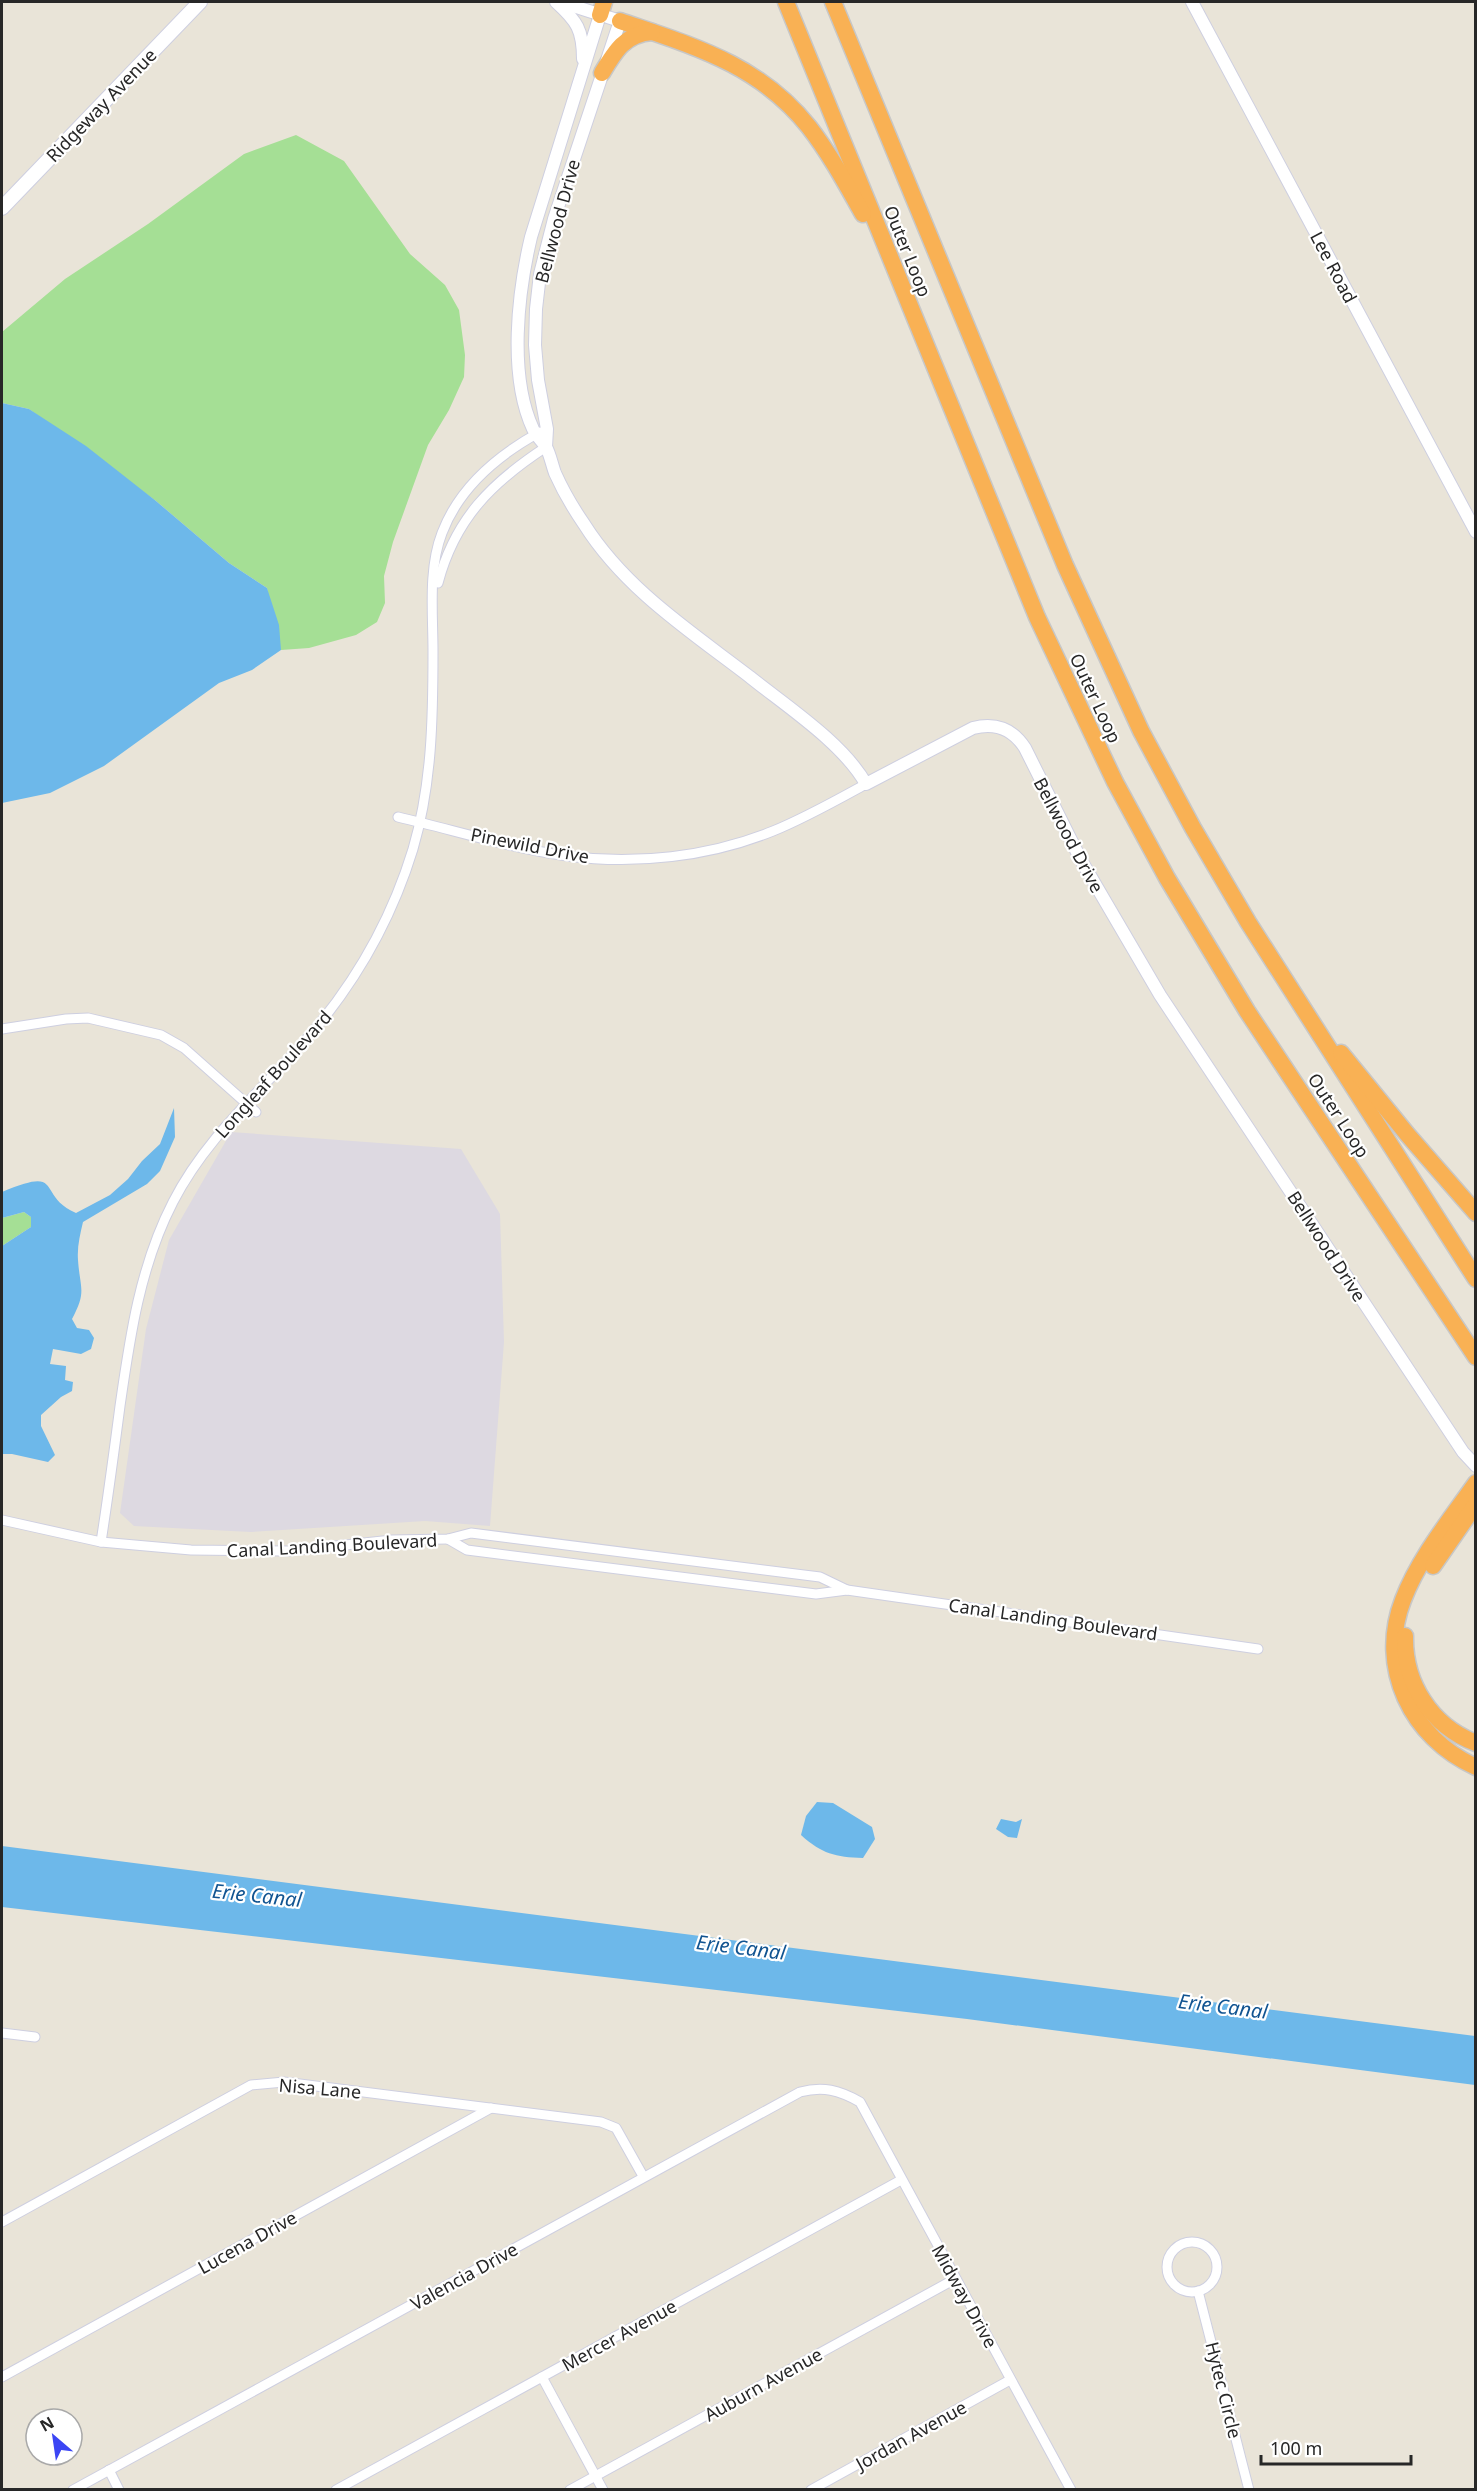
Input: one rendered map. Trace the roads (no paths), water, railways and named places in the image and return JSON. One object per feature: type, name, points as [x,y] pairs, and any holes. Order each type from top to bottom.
[{"type":"highway","name":"Outer Loop","points":[[786,2],[1037,617],[1074,700],[1132,814],[1185,909],[1243,1003],[1476,1357]]},
{"type":"highway","name":"Outer Loop","points":[[833,2],[1044,514],[1109,665],[1192,828],[1286,984],[1476,1280]]},
{"type":"highway","points":[[620,21],[734,64],[756,77],[787,102],[826,150],[902,286]]},
{"type":"highway","points":[[602,73],[621,44],[634,36],[652,32]]},
{"type":"highway","points":[[1286,984],[1402,1128],[1476,1213]]},
{"type":"highway","points":[[1476,1483],[1408,1587],[1398,1613],[1394,1644],[1400,1684],[1414,1716],[1443,1748],[1476,1767]]},
{"type":"highway","points":[[1476,1504],[1419,1588],[1409,1610],[1405,1642],[1410,1675],[1423,1701],[1448,1727],[1476,1743]]},
{"type":"main road","name":"Ridgeway Avenue","points":[[2,208],[200,2]]},
{"type":"street","points":[[555,2],[575,20],[581,33],[583,68]]},
{"type":"street","points":[[561,2],[602,8],[620,21]]},
{"type":"street","name":"Lee Road","points":[[1192,2],[1476,532]]},
{"type":"street","name":"Bellwood Drive","points":[[541,432],[527,413],[519,365],[520,290],[538,211],[602,8]]},
{"type":"street","name":"Bellwood Drive","points":[[620,21],[554,219],[540,274],[536,309],[535,345],[541,432],[555,473],[576,512],[593,538],[620,571],[658,606],[816,730],[854,767],[866,784],[973,728],[995,726],[1016,737],[1025,748],[1074,847],[1170,1011],[1463,1452],[1476,1466]]},
{"type":"street","name":"Longleaf Boulevard","points":[[101,1542],[135,1310],[152,1250],[173,1201],[206,1150],[245,1103],[313,1032],[358,971],[394,900],[420,822],[431,745],[433,606],[437,550],[441,535],[454,510],[487,469],[541,432]]},
{"type":"street","name":"Longleaf Boulevard","points":[[433,606],[448,554],[460,528],[473,508],[503,477],[546,447]]},
{"type":"street","name":"Pinewild Drive","points":[[398,817],[564,855],[612,859],[656,858],[711,850],[759,836],[798,820],[866,784]]},
{"type":"street","points":[[2,1029],[88,1018],[161,1035],[184,1048],[256,1112]]},
{"type":"street","name":"Canal Landing Boulevard","points":[[2,1520],[101,1542],[190,1550],[278,1551],[392,1540],[448,1539],[471,1533],[820,1577],[847,1590]]},
{"type":"street","name":"Canal Landing Boulevard","points":[[448,1539],[467,1550],[816,1594],[847,1590],[1258,1649]]},
{"type":"street","points":[[2,2033],[34,2037]]},
{"type":"street","name":"Nisa Lane","points":[[2,2222],[251,2085],[284,2082],[600,2122],[616,2128],[643,2176]]},
{"type":"street","name":"Valencia Drive","points":[[73,2490],[800,2092],[814,2088],[830,2089],[860,2102]]},
{"type":"street","name":"Midway Drive","points":[[860,2102],[1071,2490]]},
{"type":"street","name":"Lucena Drive","points":[[2,2377],[492,2108]]},
{"type":"street","name":"Mercer Avenue","points":[[336,2490],[901,2180]]},
{"type":"street","points":[[1187,2243],[1203,2245],[1214,2256],[1216,2263],[1214,2277],[1205,2288],[1198,2291],[1183,2290],[1171,2280],[1167,2273],[1169,2257],[1173,2250],[1187,2243]]},
{"type":"street","name":"Auburn Avenue","points":[[570,2490],[955,2279]]},
{"type":"street","name":"Hytec Circle","points":[[1198,2291],[1250,2490]]},
{"type":"street","points":[[542,2378],[603,2490]]},
{"type":"street","name":"Jordan Avenue","points":[[811,2490],[1010,2380]]},
{"type":"street","points":[[109,2470],[119,2490]]},
{"type":"water","points":[[2,403],[29,409],[86,446],[229,563],[267,588],[279,625],[281,650],[252,670],[219,683],[104,766],[50,793],[2,803]]},
{"type":"water","points":[[174,1108],[175,1137],[160,1171],[147,1184],[83,1222],[78,1255],[81,1296],[72,1319],[77,1328],[89,1330],[94,1338],[91,1349],[81,1354],[53,1349],[50,1364],[66,1366],[65,1380],[73,1382],[72,1391],[61,1397],[41,1415],[41,1426],[55,1455],[48,1462],[2,1454],[2,1246],[31,1227],[31,1217],[24,1212],[2,1218],[2,1192],[22,1184],[43,1182],[64,1206],[76,1213],[110,1195],[128,1179],[142,1161],[160,1144]]},
{"type":"water","points":[[817,1802],[833,1803],[872,1827],[875,1839],[863,1858],[829,1853],[801,1835],[806,1816]]},
{"type":"water","points":[[1001,1819],[1016,1822],[1022,1819],[1017,1838],[1008,1837],[996,1829]]},
{"type":"water","name":"Erie Canal","points":[[2,1846],[1475,2036],[1475,2085],[967,2019],[2,1907]]}]
